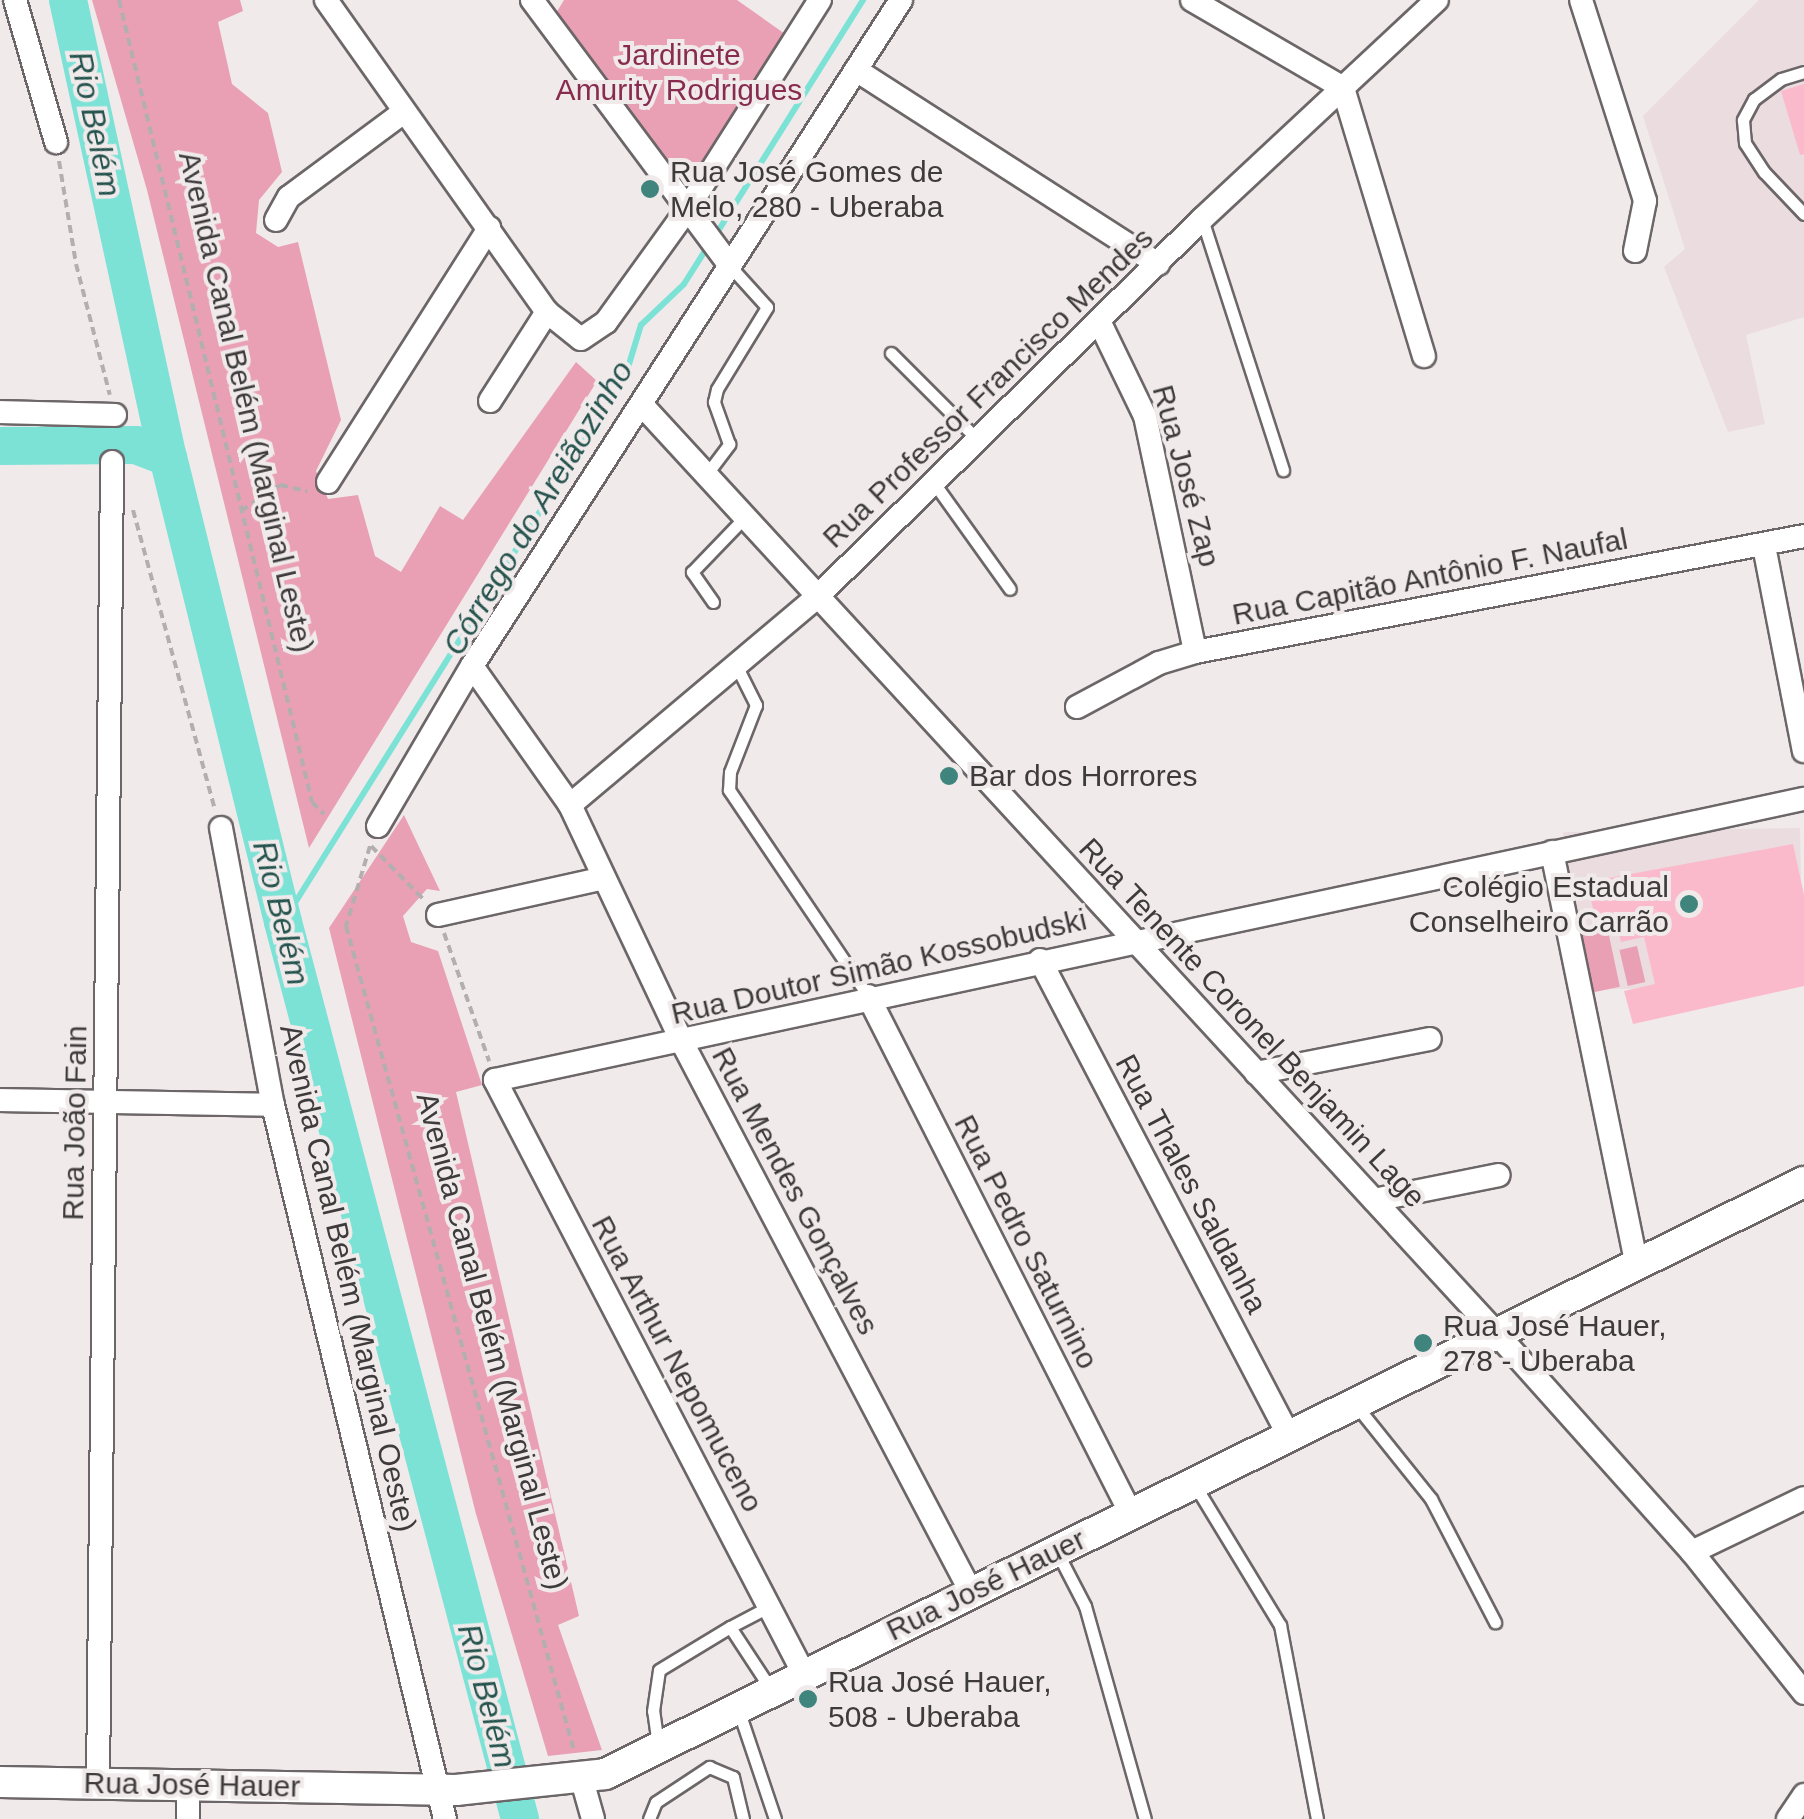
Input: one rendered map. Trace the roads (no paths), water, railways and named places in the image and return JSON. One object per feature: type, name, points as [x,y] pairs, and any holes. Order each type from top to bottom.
[{"type":"main road","name":"Rua José Hauer","points":[[0,1782],[188,1785],[446,1799],[573,1781],[658,1750],[1056,1550],[1498,1335],[1636,1261],[1804,1182]]},
{"type":"street","points":[[15,0],[56,142]]},
{"type":"street","points":[[326,0],[548,312],[581,340],[606,322],[686,211],[820,0]]},
{"type":"street","points":[[374,835],[472,666],[901,0]]},
{"type":"street","points":[[1192,0],[1344,88],[1424,356]]},
{"type":"street","name":"Rua Professor Francisco Mendes","points":[[570,805],[818,596],[1202,219],[1437,0]]},
{"type":"street","points":[[1581,0],[1645,201],[1634,250]]},
{"type":"street","points":[[543,5],[686,211],[730,266]]},
{"type":"street","points":[[856,70],[1158,264]]},
{"type":"street","points":[[276,220],[288,197],[404,112]]},
{"type":"street","points":[[328,482],[489,228]]},
{"type":"street","points":[[490,401],[548,312]]},
{"type":"street","name":"Rua José Zap","points":[[1100,322],[1145,416],[1195,652]]},
{"type":"street","name":"Rua Tenente Coronel Benjamin Lage","points":[[642,406],[1498,1335],[1692,1552],[1804,1693]]},
{"type":"street","points":[[0,412],[114,414]]},
{"type":"street","name":"Rua João Fain","points":[[98,1784],[112,462]]},
{"type":"street","name":"Rua Capitão Antônio F. Naufal","points":[[1077,707],[1158,663],[1195,652],[1804,536]]},
{"type":"street","points":[[1764,546],[1804,751]]},
{"type":"street","name":"Rua Mendes Gonçalves","points":[[472,666],[570,805],[601,878],[683,1044],[972,1592]]},
{"type":"street","name":"Rua Doutor Simão Kossobudski","points":[[495,1080],[683,1044],[868,996],[1804,799]]},
{"type":"street","name":"Avenida Canal Belém (Marginal Oeste)","points":[[221,828],[273,1105],[446,1799]]},
{"type":"street","points":[[1552,852],[1636,1261]]},
{"type":"street","points":[[438,915],[601,878]]},
{"type":"street","name":"Rua Thales Saldanha","points":[[1040,960],[1289,1436]]},
{"type":"street","name":"Rua Pedro Saturnino","points":[[868,996],[1131,1514]]},
{"type":"street","points":[[1256,1073],[1430,1039]]},
{"type":"street","name":"Rua Arthur Nepomuceno","points":[[495,1080],[805,1676]]},
{"type":"street","points":[[0,1100],[273,1105]]},
{"type":"street","points":[[1374,1200],[1499,1175]]},
{"type":"street","points":[[1692,1552],[1804,1498]]},
{"type":"street","points":[[573,1781],[593,1819]]},
{"type":"street","points":[[188,1785],[188,1819]]},
{"type":"street","points":[[1788,1819],[1804,1795]]},
{"type":"lane","points":[[1804,72],[1754,99],[1744,120],[1755,158],[1804,214]]},
{"type":"lane","points":[[1202,219],[1283,470]]},
{"type":"lane","points":[[706,475],[730,444],[717,412],[717,389],[767,307],[730,266]]},
{"type":"lane","points":[[891,354],[978,440]]},
{"type":"lane","points":[[934,483],[1010,589]]},
{"type":"lane","points":[[714,602],[692,572],[745,517]]},
{"type":"lane","points":[[736,666],[756,705],[730,772],[730,790],[868,996]]},
{"type":"lane","points":[[1355,1404],[1432,1500],[1495,1622]]},
{"type":"lane","points":[[1194,1483],[1280,1625],[1295,1677],[1317,1819]]},
{"type":"lane","points":[[1056,1550],[1085,1606],[1145,1819]]},
{"type":"lane","points":[[658,1750],[653,1712],[659,1670],[770,1606]]},
{"type":"lane","points":[[730,1627],[772,1691]]},
{"type":"lane","points":[[737,1708],[775,1819]]},
{"type":"lane","points":[[649,1819],[656,1802],[709,1767],[733,1777],[743,1819]]},
{"type":"waterway","name":"Rio Belém","points":[[68,0],[168,457],[283,922],[520,1819]]},
{"type":"waterway","name":"Córrego do Areiãozinho","points":[[715,236],[863,0]]},
{"type":"waterway","name":"Córrego do Areiãozinho","points":[[283,922],[626,374],[641,325],[684,284],[708,246]]},
{"type":"waterway","points":[[0,446],[136,445],[168,457]]},
{"type":"place","name":"Rua José Gomes de Melo, 280 - Uberaba","points":[[650,189]]},
{"type":"place","name":"Bar dos Horrores","points":[[949,776]]},
{"type":"place","name":"Colégio Estadual Conselheiro Carrão","points":[[1689,904]]},
{"type":"place","name":"Rua José Hauer, 278 - Uberaba","points":[[1423,1343]]},
{"type":"place","name":"Rua José Hauer, 508 - Uberaba","points":[[808,1699]]},
{"type":"park label","name":"Jardinete Amurity Rodrigues","points":[[679,72]]}]
